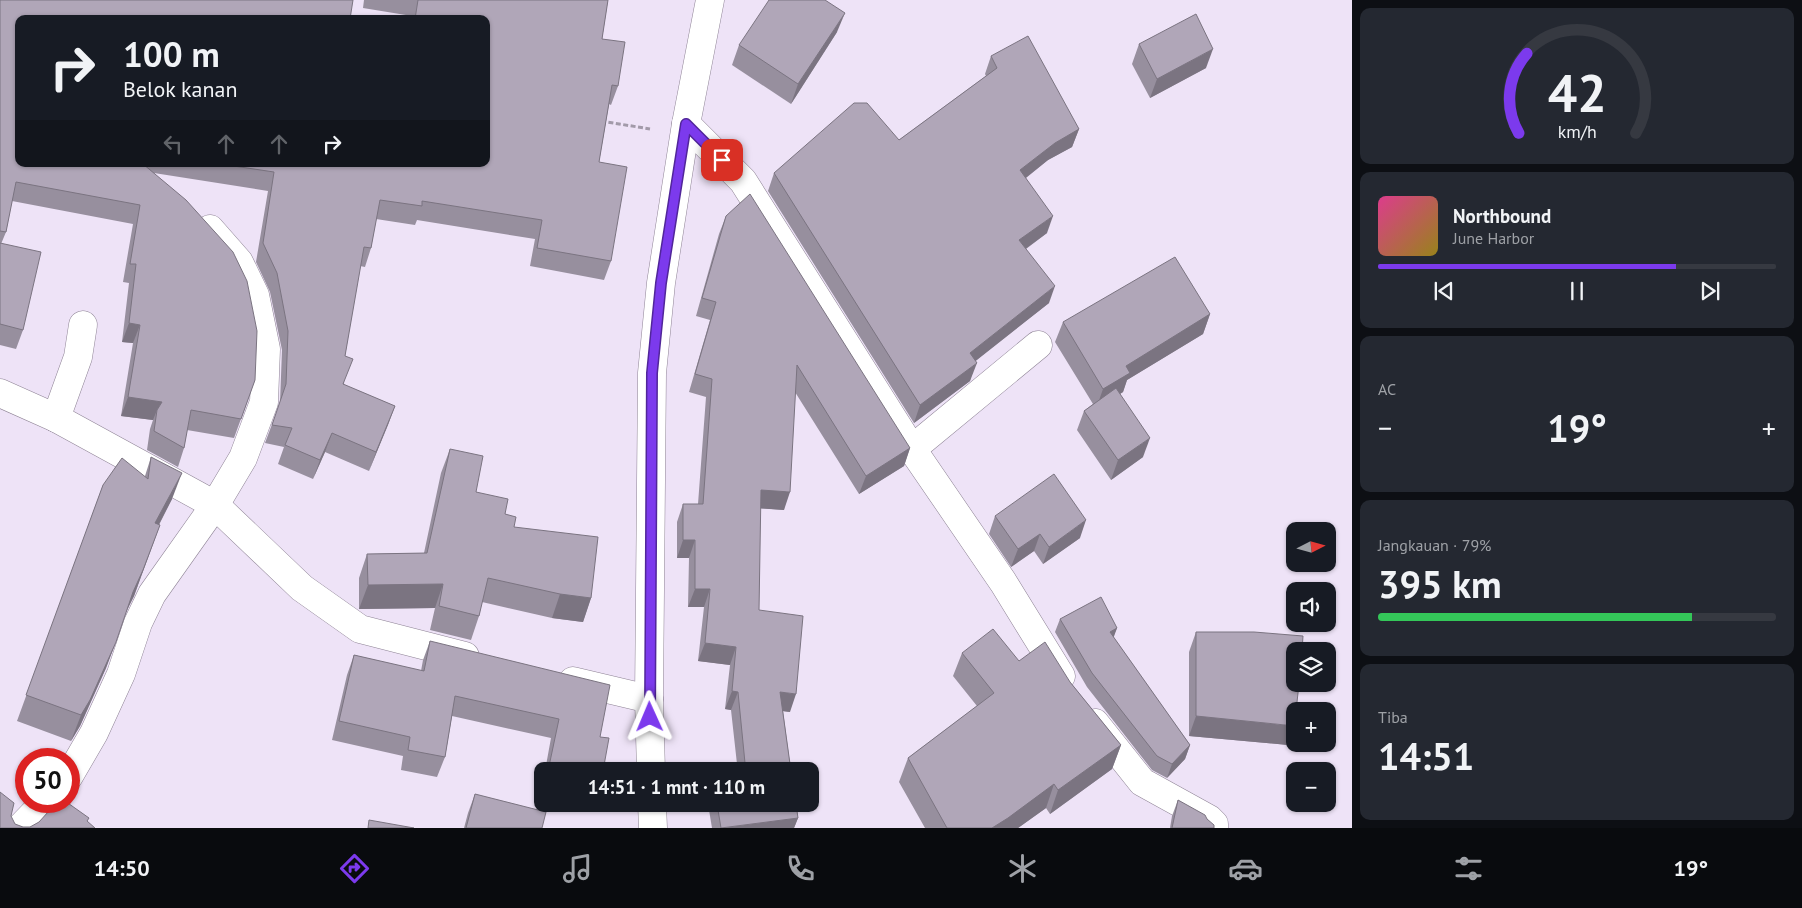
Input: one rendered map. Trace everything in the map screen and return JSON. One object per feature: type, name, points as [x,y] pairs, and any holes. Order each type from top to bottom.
[{"type":"street","points":[[651,762],[649,699],[652,373],[661,283],[686,129],[710,0]]},
{"type":"street","points":[[686,129],[743,181],[912,449],[1003,582],[1077,700],[1142,782],[1209,819],[1214,824],[1214,828]]},
{"type":"street","points":[[80,757],[94,733],[121,674],[138,624],[152,594],[215,506],[242,458],[258,422],[264,402],[266,349],[255,295],[239,262],[193,211]]},
{"type":"street","points":[[56,418],[78,357],[83,325]]},
{"type":"street","points":[[912,449],[1038,345]]},
{"type":"street","points":[[0,393],[56,418],[215,506],[302,588],[360,630],[490,662]]},
{"type":"street","points":[[546,675],[649,699]]},
{"type":"street","points":[[652,812],[653,828]]},
{"type":"street","points":[[20,828],[34,813]]},
{"type":"path","points":[[597,120],[686,129]]},
{"type":"building","points":[[0,0],[353,0],[351,15],[15,15],[15,167],[147,167],[186,200],[233,252],[247,281],[257,331],[255,380],[241,419],[191,410],[184,448],[154,431],[157,410],[162,402],[128,397],[140,325],[129,323],[136,264],[130,264],[140,205],[16,182],[6,232],[0,231]]},
{"type":"building","points":[[418,0],[608,0],[602,39],[625,42],[618,86],[612,85],[599,162],[627,167],[611,261],[537,248],[542,220],[422,201],[422,206],[380,200],[371,248],[364,247],[345,356],[353,359],[343,384],[395,406],[376,452],[332,433],[320,460],[285,445],[292,428],[272,425],[286,384],[288,331],[277,273],[263,243],[274,172],[240,167],[490,167],[490,15],[416,15]]},
{"type":"building","points":[[769,0],[825,0],[845,13],[798,84],[739,45]]},
{"type":"building","points":[[1196,14],[1213,49],[1157,79],[1139,44]]},
{"type":"building","points":[[1028,36],[1079,129],[1055,143],[1020,170],[1053,216],[1019,240],[1055,286],[970,353],[977,363],[920,405],[774,173],[854,103],[867,103],[899,140],[997,68],[991,56]]},
{"type":"building","points":[[750,194],[910,448],[866,476],[797,365],[790,492],[761,490],[759,610],[803,616],[796,694],[780,692],[790,762],[745,762],[738,692],[732,691],[736,647],[705,643],[710,589],[695,589],[695,540],[683,540],[683,504],[703,504],[712,379],[695,374],[716,302],[702,298],[726,216]]},
{"type":"building","points":[[0,243],[41,252],[23,330],[0,324]]},
{"type":"building","points":[[1175,257],[1210,314],[1126,366],[1130,373],[1103,389],[1063,322]]},
{"type":"building","points":[[1116,388],[1150,438],[1118,460],[1084,411]]},
{"type":"building","points":[[450,449],[483,456],[476,492],[508,499],[505,514],[516,517],[514,527],[598,537],[591,598],[560,594],[488,578],[479,616],[439,606],[443,584],[368,585],[367,554],[427,553]]},
{"type":"building","points":[[151,457],[182,473],[155,523],[160,525],[133,592],[116,642],[90,700],[81,715],[26,695],[103,485],[122,458],[148,479]]},
{"type":"building","points":[[1054,474],[1086,520],[1049,547],[1040,534],[1018,549],[995,516]]},
{"type":"building","points":[[1101,597],[1117,628],[1110,632],[1190,745],[1172,764],[1157,756],[1092,673],[1060,619]]},
{"type":"building","points":[[993,629],[1019,661],[1045,642],[1070,682],[1121,745],[1058,790],[1054,784],[992,828],[947,828],[908,758],[994,693],[962,653]]},
{"type":"building","points":[[1196,632],[1254,632],[1303,636],[1303,642],[1286,642],[1286,692],[1298,692],[1297,702],[1286,702],[1286,725],[1196,716]]},
{"type":"building","points":[[430,641],[610,685],[600,737],[609,738],[605,762],[550,762],[559,719],[455,696],[445,757],[408,750],[410,737],[339,721],[354,655],[424,671]]},
{"type":"building","points":[[0,792],[14,803],[11,816],[15,824],[30,827],[39,822],[47,813],[80,812],[89,818],[87,821],[95,828],[0,828]]},
{"type":"building","points":[[475,794],[534,809],[534,812],[546,812],[542,828],[466,828]]},
{"type":"building","points":[[1178,800],[1205,815],[1214,825],[1214,828],[1172,828]]},
{"type":"building","points":[[718,812],[797,812],[798,818],[721,828]]},
{"type":"building","points":[[369,820],[414,828],[368,828]]},
{"type":"route","points":[[650,717],[652,373],[661,283],[686,124],[722,160]]}]
